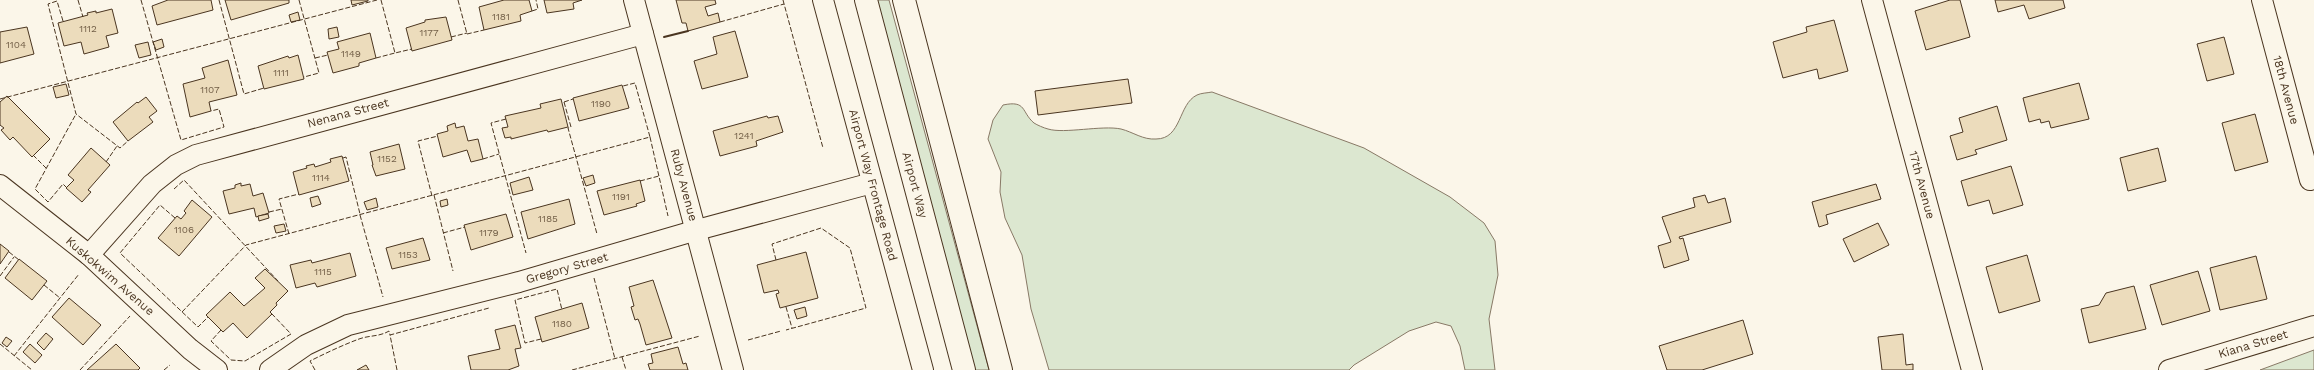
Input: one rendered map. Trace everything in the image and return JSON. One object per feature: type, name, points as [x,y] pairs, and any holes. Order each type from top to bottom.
[{"type":"main road","name":"Airport Way","points":[[866,0],[964,370]]},
{"type":"main road","points":[[904,0],[1000,370]]},
{"type":"street","name":"Ruby Avenue","points":[[634,0],[697,230],[733,370]]},
{"type":"street","name":"Airport Way Frontage Road","points":[[824,0],[923,370]]},
{"type":"street","name":"17th Avenue","points":[[1872,0],[1972,370]]},
{"type":"street","name":"18th Avenue","points":[[2262,0],[2310,180]]},
{"type":"street","name":"Nenana Street","points":[[89,255],[152,184],[176,165],[196,155],[643,34]]},
{"type":"street","name":"Gregory Street","points":[[270,370],[306,345],[348,325],[519,282],[697,230],[872,183]]},
{"type":"street","name":"Kuskokwim Avenue","points":[[0,185],[89,255],[190,349],[216,370]]},
{"type":"street","name":"Kiana Street","points":[[2169,370],[2314,326]]},
{"type":"green space","points":[[876,0],[889,0],[989,370],[975,370]]},
{"type":"green space","points":[[1212,92],[1364,148],[1450,197],[1484,223],[1495,241],[1498,275],[1489,319],[1495,370],[1465,370],[1460,346],[1451,326],[1436,322],[1409,331],[1354,365],[1349,370],[1049,370],[1031,309],[1022,255],[1005,218],[1000,192],[1001,172],[988,139],[993,120],[1003,105],[1016,104],[1023,108],[1034,123],[1048,129],[1063,131],[1113,128],[1125,130],[1138,136],[1156,139],[1171,133],[1191,99],[1199,94]]},
{"type":"green space","points":[[2314,350],[2314,370],[2260,370]]},
{"type":"building","points":[[168,0],[211,0],[213,10],[157,25],[152,6]]},
{"type":"building","points":[[225,0],[289,0],[289,3],[231,20]]},
{"type":"building","points":[[351,0],[368,0],[368,1],[352,5]]},
{"type":"building","points":[[504,0],[529,0],[532,11],[520,15],[521,21],[484,30],[479,7]]},
{"type":"building","points":[[544,0],[582,0],[573,3],[574,9],[547,13]]},
{"type":"building","points":[[676,0],[715,0],[716,4],[705,7],[708,16],[718,13],[720,22],[688,31],[686,23],[682,23]]},
{"type":"building","points":[[1950,0],[1960,0],[1970,37],[1926,50],[1915,11]]},
{"type":"building","points":[[1995,0],[2063,0],[2065,8],[2029,19],[2024,5],[1998,12]]},
{"type":"building","points":[[112,9],[118,33],[106,36],[109,47],[84,54],[81,42],[64,46],[58,23],[88,15],[87,13],[96,11],[96,13]]},
{"type":"building","points":[[298,12],[300,20],[291,22],[289,15]]},
{"type":"building","points":[[446,17],[452,40],[412,51],[406,28],[425,22],[425,20]]},
{"type":"building","points":[[1834,20],[1848,71],[1819,79],[1817,69],[1783,78],[1773,42],[1807,32],[1806,27]]},
{"type":"building","points":[[27,27],[34,54],[0,63],[0,32]]},
{"type":"building","points":[[337,27],[339,37],[329,39],[328,29]]},
{"type":"building","points":[[735,31],[748,77],[702,89],[694,61],[717,54],[713,37]]},
{"type":"building","points":[[370,33],[376,58],[359,63],[359,66],[333,73],[327,52],[339,49],[337,42]]},
{"type":"building","points":[[2224,37],[2234,74],[2207,81],[2197,44]]},
{"type":"building","points":[[162,39],[164,47],[156,50],[153,42]]},
{"type":"building","points":[[148,42],[151,55],[139,58],[135,45]]},
{"type":"building","points":[[298,55],[304,79],[264,89],[258,66],[288,56],[289,58]]},
{"type":"building","points":[[228,60],[237,95],[209,102],[211,111],[190,117],[183,84],[205,78],[202,68]]},
{"type":"building","points":[[1128,79],[1132,103],[1038,115],[1035,91]]},
{"type":"building","points":[[2079,83],[2089,119],[2051,128],[2049,121],[2041,123],[2040,119],[2029,122],[2023,98]]},
{"type":"building","points":[[66,84],[69,95],[56,98],[53,87]]},
{"type":"building","points":[[622,85],[629,108],[579,121],[573,98]]},
{"type":"building","points":[[7,96],[50,139],[32,157],[13,137],[10,140],[1,130],[4,128],[0,125],[0,102]]},
{"type":"building","points":[[146,97],[157,111],[149,117],[153,122],[128,141],[113,122],[137,102],[138,103]]},
{"type":"building","points":[[561,99],[568,127],[548,132],[547,130],[511,139],[511,137],[505,138],[502,128],[508,127],[505,116],[541,108],[540,104]]},
{"type":"building","points":[[1997,106],[2007,140],[1975,150],[1977,154],[1957,160],[1950,136],[1963,132],[1959,118]]},
{"type":"building","points":[[2255,114],[2268,162],[2235,171],[2222,123]]},
{"type":"building","points":[[767,116],[768,118],[778,116],[783,132],[756,141],[757,146],[720,156],[713,131]]},
{"type":"building","points":[[455,123],[456,128],[464,126],[468,141],[478,139],[483,159],[471,162],[467,150],[443,157],[437,134],[448,131],[447,126]]},
{"type":"building","points":[[399,144],[405,169],[376,176],[372,165],[370,152]]},
{"type":"building","points":[[91,148],[110,165],[88,190],[91,192],[82,202],[66,188],[74,180],[68,175]]},
{"type":"building","points":[[2158,148],[2166,181],[2128,191],[2120,158]]},
{"type":"building","points":[[342,156],[349,181],[299,195],[293,172],[307,168],[306,166],[314,164],[315,167],[331,162],[330,159]]},
{"type":"building","points":[[2011,166],[2023,205],[1993,214],[1989,200],[1968,206],[1961,181]]},
{"type":"building","points":[[593,175],[595,183],[586,186],[583,178]]},
{"type":"building","points":[[529,177],[533,190],[513,195],[510,183]]},
{"type":"building","points":[[640,180],[645,201],[636,204],[637,206],[604,215],[597,191]]},
{"type":"building","points":[[241,183],[241,186],[250,184],[253,196],[263,193],[269,213],[256,217],[254,208],[229,214],[223,191],[235,188],[235,185]]},
{"type":"building","points":[[1876,184],[1881,199],[1826,215],[1828,224],[1819,227],[1812,202]]},
{"type":"building","points":[[1705,195],[1708,203],[1725,198],[1731,222],[1679,237],[1680,239],[1683,238],[1689,260],[1664,268],[1658,246],[1671,242],[1662,217],[1695,207],[1693,198]]},
{"type":"building","points":[[318,196],[321,204],[312,207],[310,198]]},
{"type":"building","points":[[376,198],[378,207],[367,210],[364,202]]},
{"type":"building","points":[[447,199],[448,205],[441,207],[440,201]]},
{"type":"building","points":[[569,199],[575,224],[528,239],[521,212]]},
{"type":"building","points":[[192,200],[212,217],[179,256],[158,238],[177,216],[181,219],[186,213],[184,211]]},
{"type":"building","points":[[268,214],[269,218],[259,221],[258,216]]},
{"type":"building","points":[[506,214],[513,237],[471,250],[464,225]]},
{"type":"building","points":[[1878,223],[1889,245],[1854,262],[1843,239]]},
{"type":"building","points":[[284,224],[286,231],[276,233],[274,226]]},
{"type":"building","points":[[423,238],[430,260],[392,269],[386,248]]},
{"type":"building","points":[[0,244],[9,251],[0,264]]},
{"type":"building","points":[[806,252],[818,298],[780,308],[776,294],[779,293],[778,290],[764,293],[757,265]]},
{"type":"building","points":[[350,253],[356,276],[317,287],[315,283],[296,288],[290,265],[311,260],[312,263]]},
{"type":"building","points":[[2027,255],[2040,301],[1999,313],[1986,267]]},
{"type":"building","points":[[2256,256],[2267,299],[2220,310],[2210,268]]},
{"type":"building","points":[[19,259],[47,281],[32,300],[5,278]]},
{"type":"building","points":[[265,269],[288,291],[276,303],[277,305],[270,312],[272,314],[247,338],[233,323],[223,332],[206,315],[230,292],[244,306],[265,288],[255,278]]},
{"type":"building","points":[[2198,271],[2210,311],[2162,325],[2150,285]]},
{"type":"building","points":[[653,280],[672,338],[646,345],[640,324],[638,319],[635,320],[631,307],[634,306],[629,287]]},
{"type":"building","points":[[2134,286],[2146,329],[2089,343],[2081,309],[2099,305],[2106,293]]},
{"type":"building","points":[[69,298],[101,325],[83,345],[52,317]]},
{"type":"building","points":[[582,303],[589,328],[542,342],[535,317]]},
{"type":"building","points":[[805,307],[807,316],[797,319],[794,310]]},
{"type":"building","points":[[1743,320],[1753,354],[1702,370],[1667,370],[1659,346]]},
{"type":"building","points":[[515,325],[521,348],[515,349],[519,366],[508,370],[471,370],[468,356],[500,349],[495,330]]},
{"type":"building","points":[[46,333],[53,339],[44,350],[37,343]]},
{"type":"building","points":[[1903,334],[1906,365],[1913,364],[1913,370],[1882,370],[1878,337]]},
{"type":"building","points":[[6,337],[12,341],[7,347],[2,343]]},
{"type":"building","points":[[30,344],[42,355],[35,363],[23,352]]},
{"type":"building","points":[[116,344],[140,368],[138,370],[87,370]]},
{"type":"building","points":[[678,347],[683,364],[686,363],[688,370],[650,370],[648,364],[653,363],[651,354]]},
{"type":"building","points":[[366,365],[369,370],[357,370]]},
{"type":"fence","points":[[78,0],[83,17]]},
{"type":"fence","points":[[141,0],[181,140],[224,127],[219,109],[211,111]]},
{"type":"fence","points":[[219,0],[244,94],[264,88]]},
{"type":"fence","points":[[299,0],[319,73],[304,77]]},
{"type":"fence","points":[[0,99],[377,0]]},
{"type":"fence","points":[[381,0],[395,53],[412,49]]},
{"type":"fence","points":[[458,0],[467,34],[484,30]]},
{"type":"fence","points":[[532,11],[538,9],[536,0]]},
{"type":"fence","points":[[783,0],[823,148]]},
{"type":"fence","points":[[63,21],[57,1],[48,4],[76,114],[120,148],[128,141]]},
{"type":"fence","points":[[720,22],[784,4]]},
{"type":"fence","points":[[451,37],[467,33]]},
{"type":"fence","points":[[376,58],[395,53]]},
{"type":"fence","points":[[315,58],[328,55]]},
{"type":"fence","points":[[182,312],[246,245],[650,137],[635,83],[623,86]]},
{"type":"fence","points":[[564,102],[573,99]]},
{"type":"fence","points":[[564,102],[571,127],[568,128],[597,234]]},
{"type":"fence","points":[[67,188],[63,184],[48,202],[35,189],[76,114]]},
{"type":"fence","points":[[506,119],[491,123],[526,253]]},
{"type":"fence","points":[[432,196],[418,141],[438,136]]},
{"type":"fence","points":[[650,137],[668,216]]},
{"type":"fence","points":[[106,162],[117,146]]},
{"type":"fence","points":[[483,159],[499,154]]},
{"type":"fence","points":[[33,155],[46,168]]},
{"type":"fence","points":[[343,158],[346,157],[360,214]]},
{"type":"fence","points":[[640,181],[659,176]]},
{"type":"fence","points":[[174,189],[184,180],[278,281]]},
{"type":"fence","points":[[289,234],[279,199],[299,194]]},
{"type":"fence","points":[[434,195],[453,271]]},
{"type":"fence","points":[[175,218],[160,205],[120,253],[198,327],[208,317]]},
{"type":"fence","points":[[269,212],[282,209]]},
{"type":"fence","points":[[360,215],[383,297]]},
{"type":"fence","points":[[443,233],[465,227]]},
{"type":"fence","points":[[776,260],[772,244],[821,228],[850,248],[866,308],[786,330]]},
{"type":"fence","points":[[9,252],[19,260]]},
{"type":"fence","points":[[0,276],[14,257]]},
{"type":"fence","points":[[14,356],[79,274]]},
{"type":"fence","points":[[594,278],[615,359]]},
{"type":"fence","points":[[44,285],[60,298]]},
{"type":"fence","points":[[541,339],[525,343],[515,300],[557,289],[562,310]]},
{"type":"fence","points":[[786,307],[792,328]]},
{"type":"fence","points":[[397,370],[390,335],[489,308]]},
{"type":"fence","points":[[221,330],[211,341],[231,360],[245,361],[291,334],[272,314]]},
{"type":"fence","points":[[80,370],[130,316]]},
{"type":"fence","points":[[315,370],[310,361],[328,352],[363,338],[389,331],[390,335]]},
{"type":"fence","points":[[748,340],[781,331]]},
{"type":"fence","points":[[572,370],[700,336]]},
{"type":"fence","points":[[0,344],[32,370]]},
{"type":"fence","points":[[622,357],[626,370]]},
{"type":"fence","points":[[164,370],[170,365]]},
{"type":"wall","points":[[664,37],[688,31]]}]
